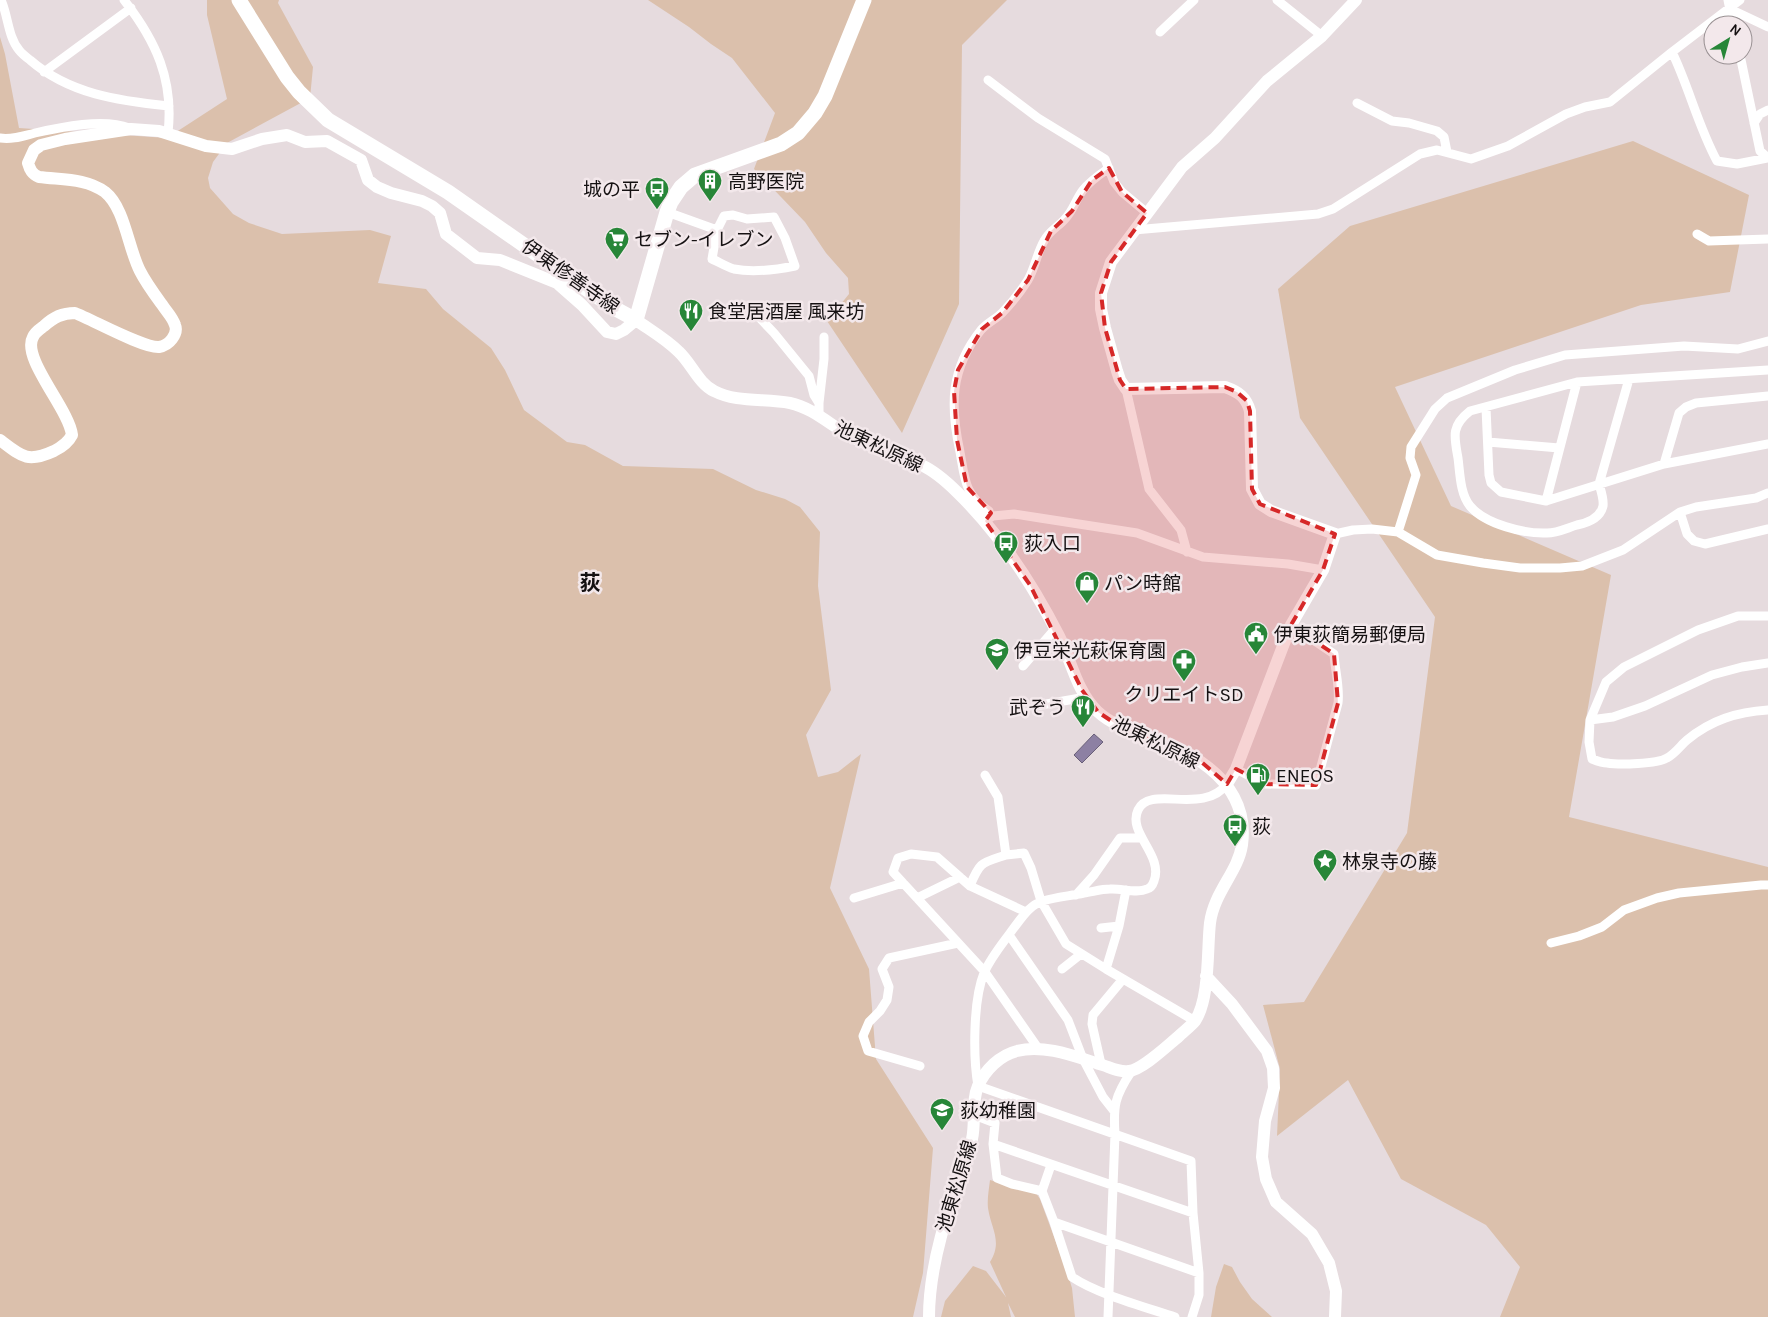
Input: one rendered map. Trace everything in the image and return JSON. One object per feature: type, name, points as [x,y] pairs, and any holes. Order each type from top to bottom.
[{"type":"main road","name":"伊東修善寺線","points":[[239,0],[272,54],[299,92],[328,120],[448,192],[614,308],[636,320],[671,202],[681,187],[695,176],[781,144],[798,133],[816,113],[825,96],[864,0]]},
{"type":"street","points":[[1,0],[10,32],[18,50],[44,72],[74,88],[114,99],[169,106]]},
{"type":"street","points":[[124,0],[153,41],[162,62],[169,106],[168,133]]},
{"type":"street","points":[[1160,32],[1194,0]]},
{"type":"street","points":[[1277,0],[1322,36]]},
{"type":"street","points":[[1187,552],[1181,530],[1149,489],[1126,389],[1120,380],[1105,328],[1101,309],[1101,293],[1111,262],[1182,167],[1215,138],[1267,81],[1322,36],[1356,0]]},
{"type":"street","points":[[1134,230],[1318,214],[1333,209],[1420,154],[1436,150],[1471,159],[1488,154],[1508,146],[1566,114],[1585,107],[1610,102],[1729,4],[1740,0]]},
{"type":"street","points":[[1729,4],[1768,27]]},
{"type":"street","points":[[44,72],[131,8]]},
{"type":"street","points":[[1672,52],[1687,85],[1708,145],[1717,161],[1737,164],[1768,158]]},
{"type":"street","points":[[1742,65],[1760,151],[1768,158]]},
{"type":"street","points":[[988,80],[1038,118],[1106,159],[1114,182],[1122,192],[1147,213]]},
{"type":"street","points":[[1357,103],[1392,121],[1409,123],[1437,131],[1444,137],[1447,152]]},
{"type":"street","points":[[1754,123],[1760,114],[1768,110]]},
{"type":"street","points":[[0,138],[15,138],[62,127],[114,123],[131,129]]},
{"type":"street","points":[[0,440],[29,458],[35,458],[61,447],[72,435],[67,418],[35,362],[31,351],[32,337],[57,316],[65,313],[75,313],[150,346],[159,347],[167,344],[176,333],[176,326],[172,319],[140,271],[130,248],[120,212],[107,193],[86,182],[39,177],[31,171],[28,163],[34,150],[41,145],[65,139],[131,129],[168,133],[206,146],[232,149],[262,139],[287,135],[305,142],[327,142],[361,160],[368,180],[377,187],[432,206],[440,213],[446,234],[477,258],[500,260],[556,283],[582,305],[607,332],[616,334],[636,320]]},
{"type":"street","points":[[986,522],[989,511],[978,502],[967,487],[957,440],[954,391],[958,370],[962,359],[982,329],[1002,313],[1028,280],[1044,241],[1051,231],[1072,211],[1082,191],[1092,180],[1109,168]]},
{"type":"street","points":[[668,212],[717,230]]},
{"type":"street","points":[[733,215],[747,219],[774,217],[785,238],[795,266],[779,270],[749,271],[732,269],[712,259],[717,230],[724,216],[733,215]]},
{"type":"street","points":[[1697,234],[1709,241],[1768,239]]},
{"type":"street","points":[[755,313],[809,376],[819,410]]},
{"type":"street","name":"池東松原線","points":[[636,320],[681,353],[706,386],[714,392],[734,398],[789,403],[819,410],[831,425],[856,439],[922,465],[939,476],[986,522],[1011,554],[1055,629],[1086,697],[1098,712],[1119,726],[1168,744],[1199,760],[1227,784],[1238,810],[1242,830],[1242,846],[1236,863],[1212,908],[1203,1000],[1195,1021],[1178,1037],[1131,1072],[1120,1071],[1101,1064],[1038,1048],[1018,1050],[997,1060],[978,1086],[974,1099],[972,1141],[945,1218],[938,1246],[929,1304],[929,1317]]},
{"type":"street","points":[[819,410],[824,359],[824,337]]},
{"type":"street","points":[[1398,532],[1416,475],[1410,458],[1411,447],[1435,408],[1447,398],[1514,370],[1565,355],[1684,346],[1738,349],[1768,341]]},
{"type":"street","points":[[1629,379],[1599,484],[1603,507],[1595,518],[1589,522],[1548,533],[1529,532],[1503,526],[1481,516],[1469,505],[1463,493],[1454,431],[1460,419],[1470,411],[1577,382],[1768,370]]},
{"type":"street","points":[[1546,500],[1577,382]]},
{"type":"street","points":[[1126,389],[1225,387],[1237,392],[1247,401],[1250,411],[1252,489],[1260,504],[1271,512],[1335,534],[1353,530],[1372,529],[1398,532],[1437,555],[1483,563],[1520,568],[1582,566],[1623,550],[1680,512],[1756,498],[1768,493]]},
{"type":"street","points":[[1664,464],[1679,413],[1686,407],[1696,403],[1768,396]]},
{"type":"street","points":[[1486,408],[1490,484],[1501,492],[1546,500],[1664,464],[1768,444]]},
{"type":"street","points":[[1488,442],[1559,448]]},
{"type":"street","points":[[1680,512],[1687,534],[1694,540],[1705,544],[1768,529]]},
{"type":"street","points":[[986,522],[993,516],[1014,514],[1137,533],[1203,557],[1288,564],[1324,570]]},
{"type":"street","points":[[1192,1317],[1199,1295],[1199,1273],[1192,1214],[1192,1161],[978,1086],[975,1040],[980,986],[984,972],[1009,935],[1026,912],[1041,902],[1110,889],[1146,890],[1152,885],[1156,877],[1154,860],[1137,825],[1136,816],[1141,806],[1150,800],[1158,799],[1204,799],[1223,790],[1236,769],[1291,625],[1324,570],[1335,534]]},
{"type":"street","points":[[1768,616],[1738,616],[1698,630],[1624,666],[1606,682],[1590,720],[1589,742],[1592,759],[1605,764],[1642,763],[1667,758],[1686,740],[1706,726],[1728,716],[1768,710]]},
{"type":"street","points":[[1236,769],[1265,784],[1316,785],[1340,692],[1334,666],[1334,654],[1291,625]]},
{"type":"street","points":[[1023,666],[1055,629]]},
{"type":"street","points":[[1590,720],[1613,717],[1645,706],[1712,675],[1742,667],[1768,663]]},
{"type":"street","points":[[1036,706],[1086,697]]},
{"type":"street","points":[[985,775],[998,797],[1006,855]]},
{"type":"street","points":[[1076,895],[1094,875],[1120,838],[1142,838]]},
{"type":"street","points":[[970,886],[977,868],[981,864],[1006,855],[1024,853],[1031,868],[1041,902],[1066,944],[1195,1021]]},
{"type":"street","points":[[1026,912],[970,886],[937,857],[911,854],[898,858],[893,872],[984,972],[1038,1048]]},
{"type":"street","points":[[917,898],[960,877]]},
{"type":"street","points":[[854,898],[904,883]]},
{"type":"street","points":[[1551,943],[1579,936],[1602,927],[1624,910],[1658,898],[1688,892],[1768,885]]},
{"type":"street","points":[[1106,969],[1119,926],[1126,890]]},
{"type":"street","points":[[1101,928],[1119,926]]},
{"type":"street","points":[[1009,935],[1068,1020],[1083,1059],[1103,1098],[1114,1111]]},
{"type":"street","points":[[920,1066],[868,1051],[863,1036],[868,1022],[888,1000],[889,988],[882,970],[889,958],[958,942]]},
{"type":"street","points":[[1062,969],[1081,954]]},
{"type":"street","points":[[1206,976],[1232,1004],[1267,1051],[1273,1068],[1274,1088],[1266,1121],[1262,1157],[1266,1179],[1276,1202],[1312,1234],[1329,1263],[1336,1291],[1335,1317]]},
{"type":"street","points":[[1101,1064],[1092,1024],[1093,1015],[1123,979]]},
{"type":"street","points":[[1108,1317],[1115,1134],[1114,1111],[1118,1092],[1131,1072]]},
{"type":"street","points":[[974,1115],[995,1123],[993,1144],[997,1178],[1012,1184],[1042,1191]]},
{"type":"street","points":[[993,1144],[1192,1214]]},
{"type":"street","points":[[1051,1165],[1042,1191],[1072,1277],[1078,1282],[1175,1317]]},
{"type":"street","points":[[1054,1222],[1110,1240],[1199,1273]]},
{"type":"highlighted area","points":[[1109,168],[1122,192],[1147,213],[1111,262],[1101,293],[1105,328],[1120,380],[1126,389],[1225,387],[1237,392],[1247,401],[1250,411],[1252,489],[1260,504],[1335,534],[1323,570],[1291,625],[1334,654],[1338,703],[1316,785],[1265,784],[1236,769],[1227,784],[1199,760],[1119,726],[1098,712],[1082,690],[1030,585],[985,521],[991,513],[967,487],[957,440],[954,391],[958,370],[982,329],[1002,313],[1028,280],[1051,231],[1072,211],[1092,180]]},
{"type":"shaded area","points":[[207,0],[279,0],[278,3],[313,67],[310,98],[227,143],[213,162],[208,178],[210,188],[233,214],[249,223],[282,234],[370,230],[391,236],[378,283],[426,289],[443,309],[491,348],[505,370],[524,410],[567,442],[585,445],[623,466],[713,469],[756,490],[785,499],[800,507],[820,532],[818,586],[831,690],[806,735],[818,777],[838,772],[861,754],[830,888],[869,969],[876,1059],[933,1148],[923,1273],[913,1317],[0,1317],[0,37],[19,128],[167,138],[227,99],[207,15]]},
{"type":"shaded area","points":[[648,0],[1007,0],[962,45],[959,304],[902,433],[827,321],[849,294],[848,278],[826,253],[805,222],[754,169],[775,113],[732,58]]},
{"type":"shaded area","points":[[1633,141],[1749,195],[1730,292],[1641,305],[1395,387],[1451,506],[1611,575],[1569,817],[1768,867],[1768,1317],[1500,1317],[1520,1267],[1486,1225],[1401,1179],[1348,1080],[1277,1136],[1280,1069],[1263,1005],[1304,1002],[1407,833],[1435,617],[1300,418],[1278,289],[1350,226]]},
{"type":"shaded area","points":[[1094,734],[1103,742],[1082,763],[1074,755]]},
{"type":"shaded area","points":[[990,1180],[1036,1193],[1040,1199],[1072,1288],[1075,1317],[1015,1317],[1008,1303],[1011,1317],[941,1317],[945,1301],[973,1266],[986,1271],[1006,1297],[990,1262],[996,1248],[996,1241],[988,1208]]},
{"type":"shaded area","points":[[1224,1264],[1232,1267],[1252,1299],[1272,1317],[1211,1317],[1216,1287]]},
{"type":"place","name":"高野医院","points":[[710,202]]},
{"type":"place","name":"城の平","points":[[657,210]]},
{"type":"place","name":"セブン-イレブン","points":[[617,260]]},
{"type":"place","name":"食堂居酒屋 風来坊","points":[[691,332]]},
{"type":"place","name":"荻入口","points":[[1006,564]]},
{"type":"place","name":"パン時館","points":[[1087,604]]},
{"type":"place","name":"伊東荻簡易郵便局","points":[[1256,655]]},
{"type":"place","name":"伊豆栄光萩保育園","points":[[997,671]]},
{"type":"place","name":"クリエイトSD","points":[[1184,682]]},
{"type":"place","name":"武ぞう","points":[[1083,728]]},
{"type":"place","name":"ENEOS","points":[[1258,796]]},
{"type":"place","name":"荻","points":[[1235,847]]},
{"type":"place","name":"林泉寺の藤","points":[[1325,882]]},
{"type":"place","name":"荻幼稚園","points":[[942,1131]]},
{"type":"district","name":"荻","points":[[590,583]]}]
